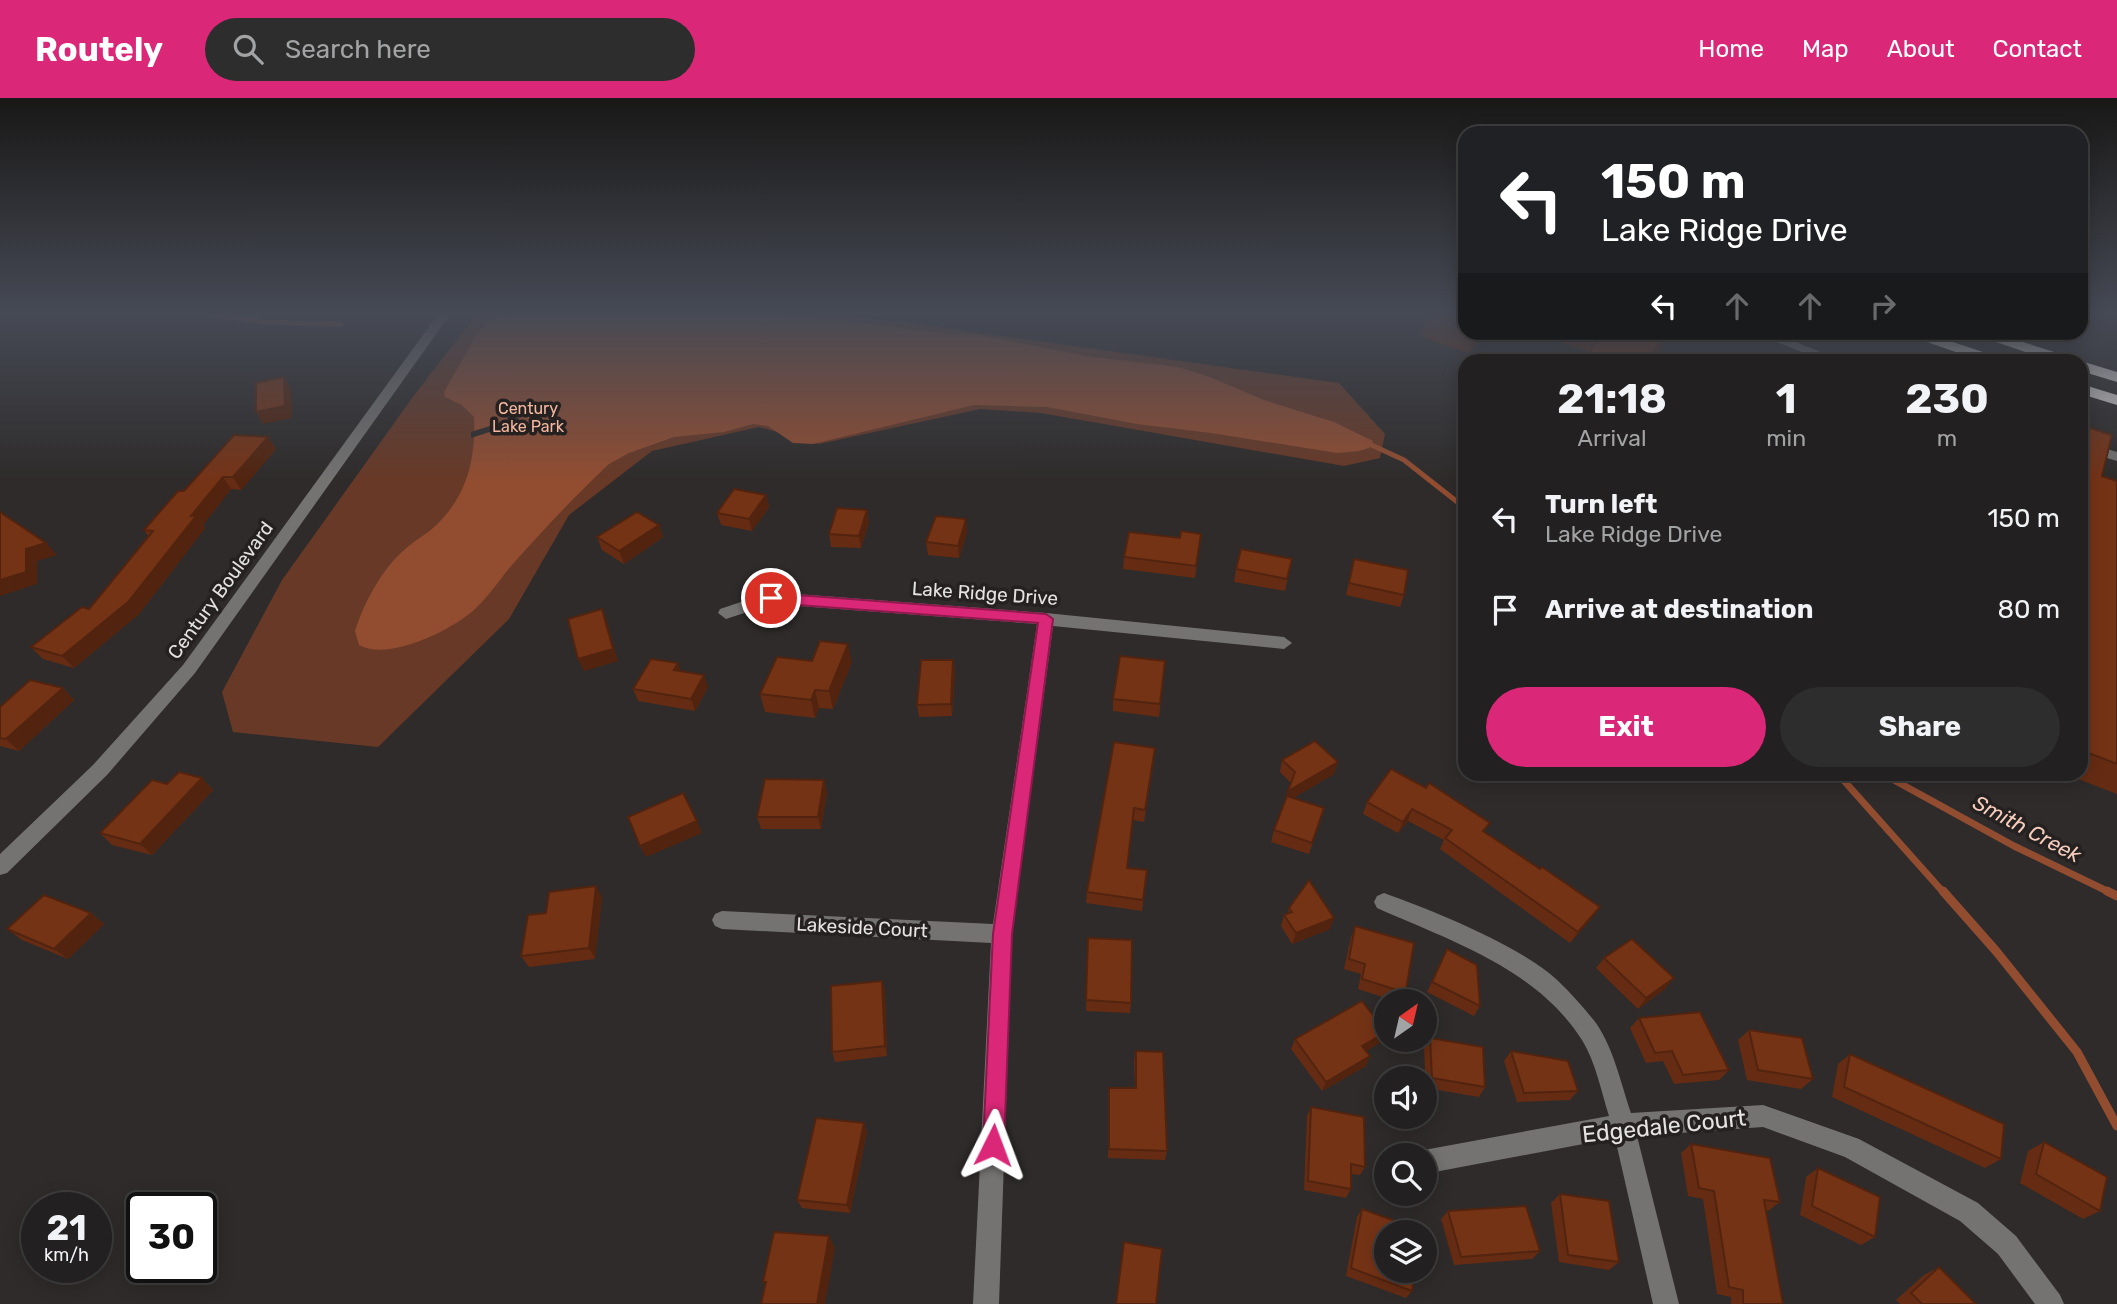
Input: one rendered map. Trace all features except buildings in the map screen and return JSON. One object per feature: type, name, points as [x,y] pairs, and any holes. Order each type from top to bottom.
[{"type":"highway","points":[[2092,369],[2117,377]]},
{"type":"highway","points":[[2088,390],[2117,400]]},
{"type":"street","name":"Century Boulevard","points":[[0,867],[100,770],[189,668],[404,369]]},
{"type":"street","points":[[2088,447],[2117,457]]},
{"type":"street","name":"Lake Ridge Drive","points":[[726,613],[771,598],[1046,619],[1284,643]]},
{"type":"street","points":[[986,1304],[1002,934],[1046,619]]},
{"type":"street","points":[[1384,902],[1487,947],[1525,968],[1549,986],[1589,1031],[1602,1058],[1623,1125],[1666,1304]]},
{"type":"street","name":"Lakeside Court","points":[[722,920],[1002,934]]},
{"type":"street","name":"Edgedale Court","points":[[1437,1160],[1623,1125],[1763,1116],[1851,1147],[1969,1212],[2007,1245],[2051,1304]]},
{"type":"green space","name":"Century Lake Park","points":[[434,369],[1241,369],[1339,383],[1385,434],[1380,458],[1344,466],[1041,413],[980,409],[819,444],[759,427],[652,451],[569,515],[509,619],[378,747],[233,732],[222,692],[282,580]]},
{"type":"shaded area","points":[[457,369],[1185,369],[1264,400],[1334,422],[1373,441],[1369,448],[1337,453],[1137,424],[1047,407],[974,405],[813,444],[793,443],[768,426],[753,424],[724,432],[674,437],[629,453],[609,464],[535,539],[482,602],[454,625],[404,646],[372,649],[359,645],[355,631],[376,584],[401,553],[444,517],[461,492],[471,464],[474,417],[462,405],[445,397],[444,392]]},
{"type":"pier","points":[[512,409],[526,429],[516,433],[511,425],[471,438],[471,432],[508,420],[503,412]]},
{"type":"waterway","name":"Smith Creek","points":[[1365,442],[1404,460],[1458,502]]},
{"type":"waterway","points":[[1844,781],[1944,893]]},
{"type":"waterway","name":"Smith Creek","points":[[1896,781],[2014,846],[2111,893]]},
{"type":"waterway","points":[[1943,891],[1996,951],[2077,1052],[2117,1126]]},
{"type":"waterway","name":"Smith Creek","points":[[2107,891],[2111,893]]},
{"type":"waterway","name":"Smith Creek","points":[[2111,893],[2117,896]]},
{"type":"route","points":[[771,598],[1046,619],[1002,934],[993,1145]]}]
